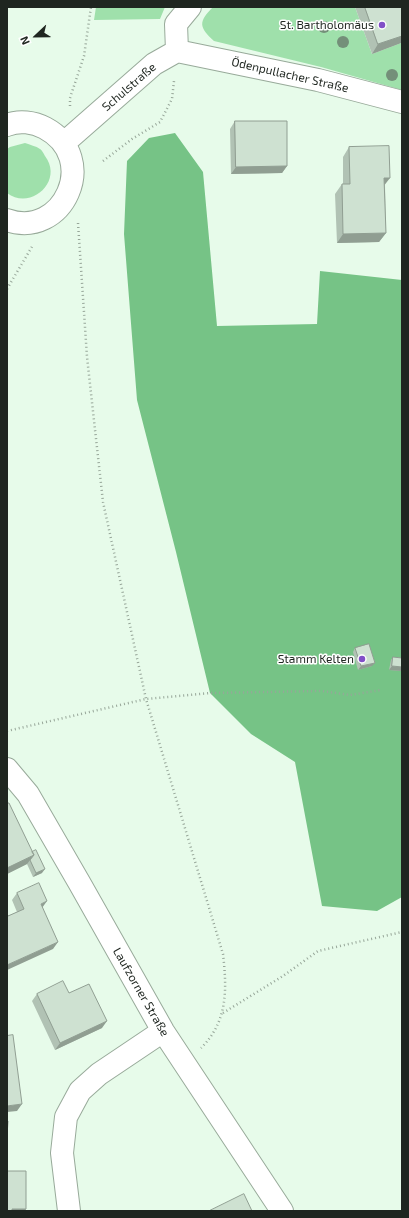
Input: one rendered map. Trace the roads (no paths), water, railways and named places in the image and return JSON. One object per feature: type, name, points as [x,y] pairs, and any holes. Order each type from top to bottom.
[{"type":"street","points":[[177,51],[176,24],[190,7]]},
{"type":"street","name":"Ödenpullacher Straße","points":[[177,51],[318,80],[402,102]]},
{"type":"street","name":"Schulstraße","points":[[64,143],[154,64],[177,51]]},
{"type":"street","points":[[7,125],[11,123],[26,122],[40,125],[53,132],[64,143],[70,156],[73,171],[71,186],[66,199],[56,211],[43,218],[29,222],[13,222],[7,220]]},
{"type":"street","name":"Laufzorner Straße","points":[[7,769],[28,794],[182,1063],[282,1211]]},
{"type":"street","points":[[69,1211],[62,1153],[66,1117],[80,1091],[99,1074],[163,1031]]},
{"type":"place","name":"St. Bartholomäus","points":[[382,25]]},
{"type":"place","name":"Stamm Kelten","points":[[362,659]]}]
